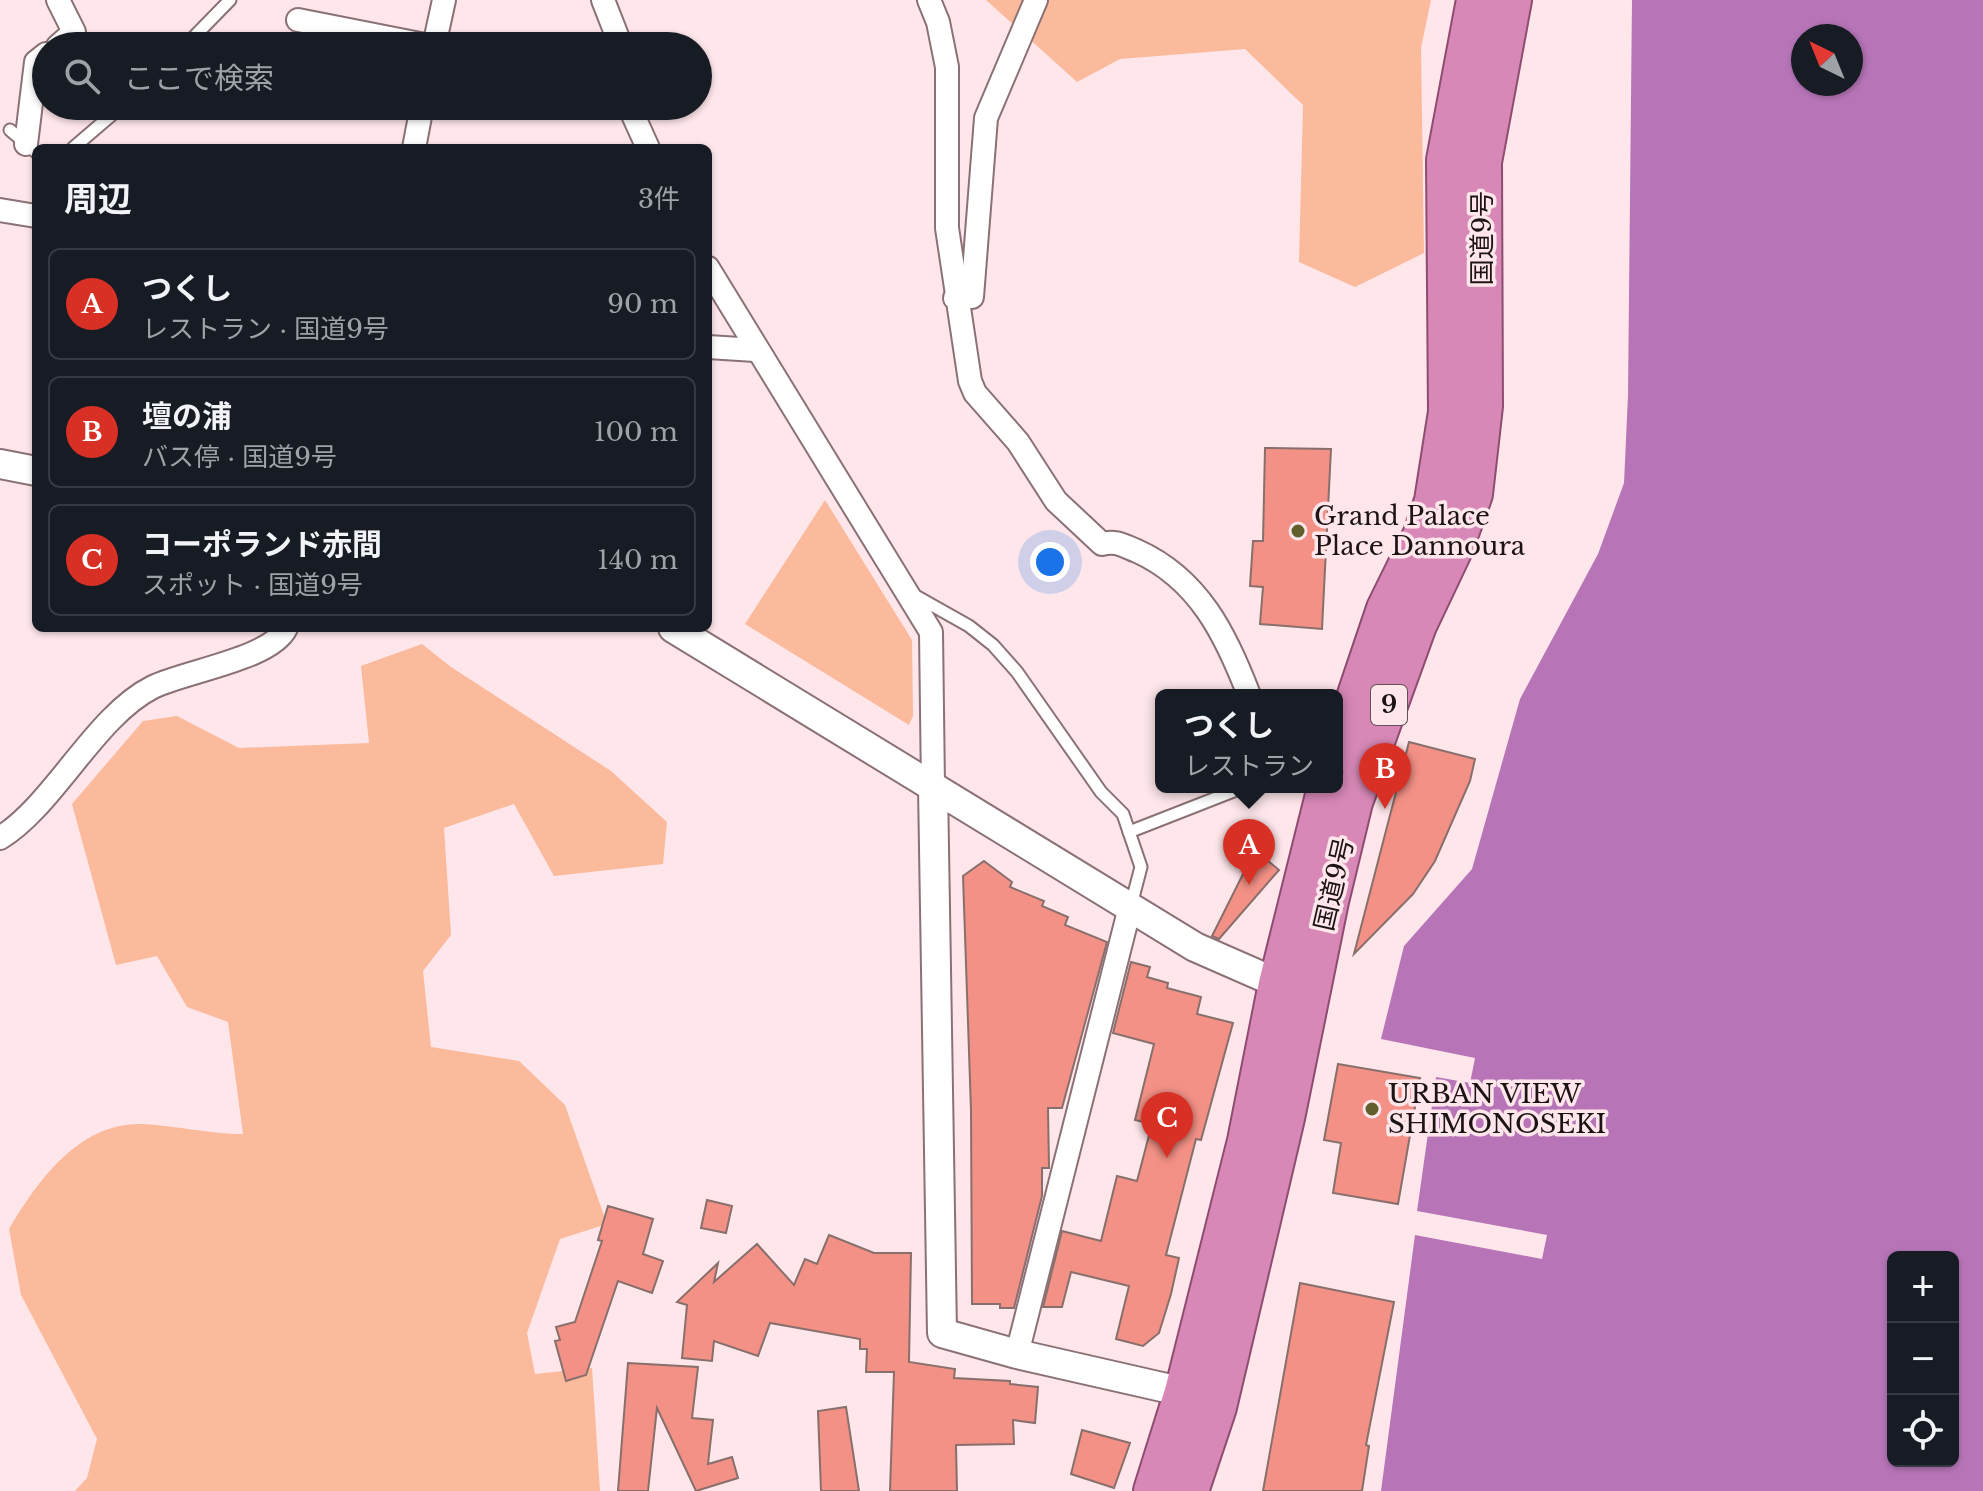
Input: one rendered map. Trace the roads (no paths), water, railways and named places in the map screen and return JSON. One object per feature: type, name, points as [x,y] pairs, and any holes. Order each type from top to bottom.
[{"type":"highway","name":"国道9号","points":[[1343,735],[1386,609],[1426,523],[1444,450],[1448,412],[1446,160],[1476,0]]},
{"type":"highway","name":"国道9号","points":[[1189,1491],[1201,1400],[1247,1141],[1353,802],[1417,625],[1454,547],[1473,494],[1483,406],[1482,162],[1512,0]]},
{"type":"highway","name":"国道9号","points":[[1294,990],[1326,793]]},
{"type":"highway","name":"国道9号","points":[[1153,1491],[1201,1400]]},
{"type":"street","points":[[58,0],[74,32]]},
{"type":"street","points":[[436,32],[444,0]]},
{"type":"street","points":[[603,0],[616,32]]},
{"type":"street","points":[[929,0],[938,22],[947,67],[947,228],[955,298],[970,381],[975,393],[1018,442],[1043,485],[1065,511],[1102,544],[1114,541],[1151,557],[1190,587],[1219,625],[1246,689]]},
{"type":"street","points":[[955,298],[972,297],[986,118],[1036,0]]},
{"type":"street","points":[[298,20],[360,32]]},
{"type":"street","points":[[24,142],[32,89]]},
{"type":"street","points":[[415,144],[419,120]]},
{"type":"street","points":[[635,120],[646,144]]},
{"type":"street","points":[[0,210],[32,215]]},
{"type":"street","points":[[712,275],[755,350],[931,632],[942,1333],[1201,1400]]},
{"type":"street","points":[[712,347],[755,350]]},
{"type":"street","points":[[0,464],[32,470]]},
{"type":"street","points":[[0,838],[126,706],[152,688],[261,649],[281,639],[284,632]]},
{"type":"street","points":[[680,632],[1195,947],[1294,990]]},
{"type":"street","points":[[1017,1354],[1130,907]]},
{"type":"lane","points":[[199,32],[230,0]]},
{"type":"lane","points":[[78,144],[106,120]]},
{"type":"lane","points":[[904,588],[969,626],[993,645],[1017,672],[1101,792],[1120,810],[1141,867],[1130,907]]},
{"type":"lane","points":[[1129,832],[1229,793]]},
{"type":"place","name":"Grand Palace Place Dannoura","points":[[1298,531]]},
{"type":"place","name":"壇の浦","points":[[1385,809]]},
{"type":"place","name":"つくし","points":[[1249,885]]},
{"type":"place","name":"URBAN VIEW SHIMONOSEKI","points":[[1372,1109]]},
{"type":"place","name":"コーポランド赤間","points":[[1167,1158]]}]
